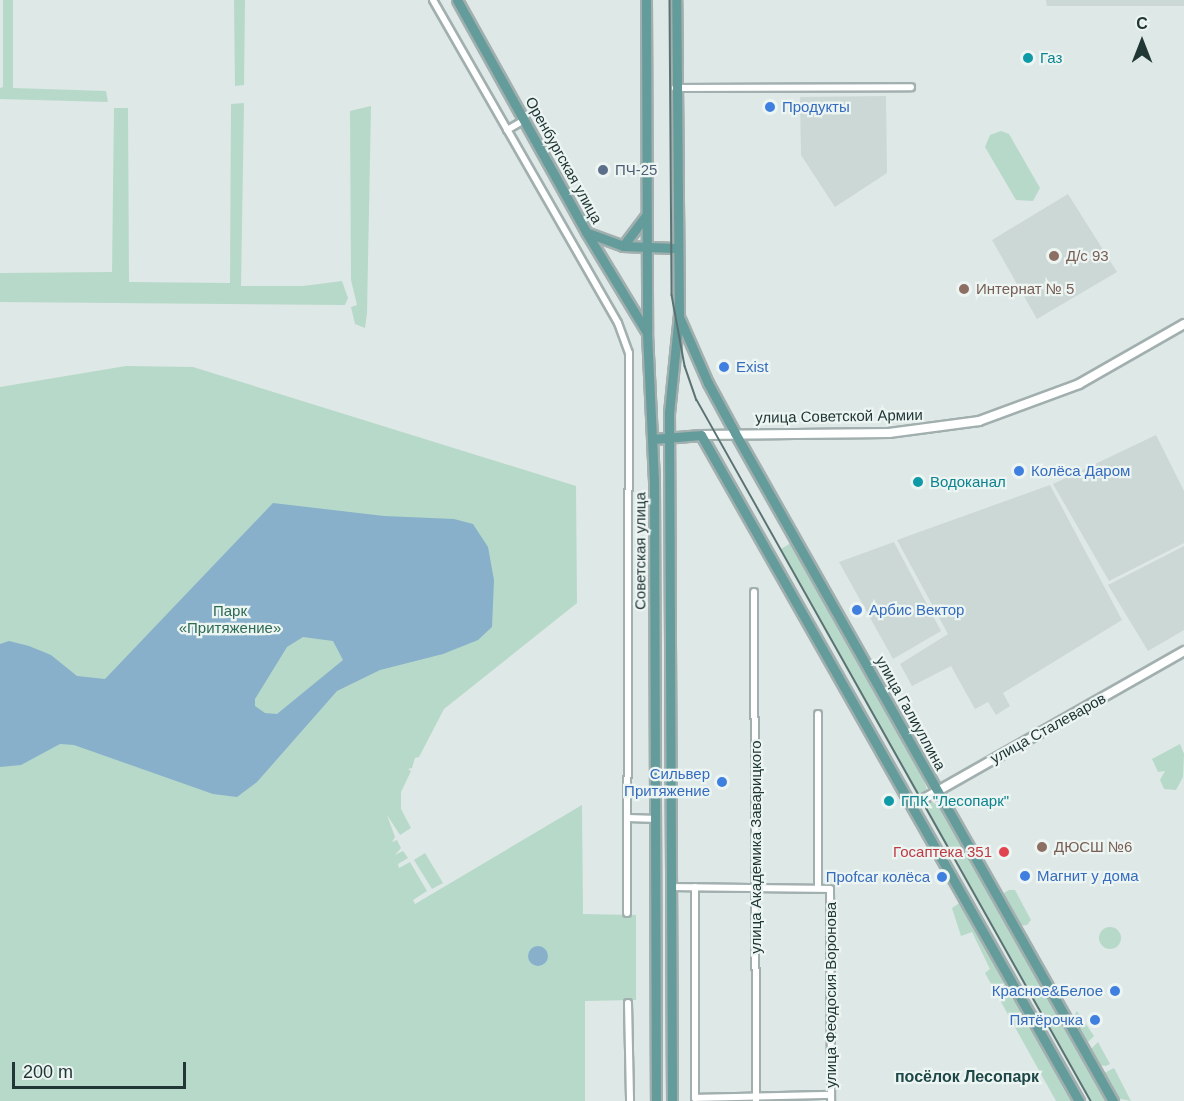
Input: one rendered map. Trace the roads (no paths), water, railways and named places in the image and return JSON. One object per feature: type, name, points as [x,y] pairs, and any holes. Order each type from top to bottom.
[{"type":"main road","name":"Оренбургская улица","points":[[458,0],[586,232],[647,333]]},
{"type":"main road","name":"Советская улица","points":[[646,0],[647,333],[652,439],[657,819],[656,1101]]},
{"type":"main road","name":"Советская улица","points":[[672,1101],[673,819],[670,438],[679,314],[675,248],[676,0]]},
{"type":"main road","points":[[623,246],[648,214]]},
{"type":"main road","points":[[586,232],[623,246],[675,248]]},
{"type":"main road","name":"Советская улица","points":[[679,314],[708,383],[735,433]]},
{"type":"main road","name":"улица Советской Армии","points":[[652,439],[735,433],[889,433],[980,421],[1079,384],[1184,324]]},
{"type":"main road","name":"улица Галиуллина","points":[[735,433],[1113,1101]]},
{"type":"main road","points":[[701,435],[1079,1101]]},
{"type":"main road","name":"улица Сталеваров","points":[[913,806],[1184,651]]},
{"type":"main road","points":[[657,819],[673,819]]},
{"type":"street","points":[[433,0],[618,323],[629,353],[627,913]]},
{"type":"street","points":[[674,88],[911,87]]},
{"type":"street","points":[[507,130],[524,120]]},
{"type":"street","name":"улица Академика Заварицкого","points":[[754,592],[756,1098]]},
{"type":"street","name":"улица Феодосия Воронова","points":[[818,714],[818,888],[830,889],[831,1098]]},
{"type":"street","points":[[628,818],[657,819]]},
{"type":"street","points":[[672,887],[818,888]]},
{"type":"street","points":[[695,887],[695,1099],[831,1098]]},
{"type":"street","points":[[628,1003],[630,1101]]},
{"type":"water","points":[[273,503],[384,516],[454,519],[473,524],[488,547],[494,580],[492,627],[478,640],[443,654],[380,670],[337,691],[257,782],[237,797],[213,794],[74,745],[60,744],[21,765],[0,767],[0,644],[9,641],[29,646],[51,655],[77,676],[105,679]],"holes":[[[303,637],[333,641],[343,660],[277,714],[265,713],[255,706],[255,699],[287,647]]]},
{"type":"water","points":[[538,946],[545,949],[548,956],[545,963],[538,966],[531,963],[528,956],[531,949]]},
{"type":"tram line","points":[[670,0],[672,295],[685,366],[697,400],[1091,1101]]},
{"type":"place","name":"Газ","points":[[1028,58]]},
{"type":"place","name":"Продукты","points":[[770,107]]},
{"type":"place","name":"ПЧ-25","points":[[603,170]]},
{"type":"place","name":"Д/с 93","points":[[1054,256]]},
{"type":"place","name":"Интернат № 5","points":[[964,289]]},
{"type":"place","name":"Exist","points":[[724,367]]},
{"type":"place","name":"Колёса Даром","points":[[1019,471]]},
{"type":"place","name":"Водоканал","points":[[918,482]]},
{"type":"place","name":"Арбис Вектор","points":[[857,610]]},
{"type":"place","name":"Сильвер Притяжение","points":[[722,782]]},
{"type":"place","name":"ГПК \"Лесопарк\"","points":[[889,801]]},
{"type":"place","name":"ДЮСШ №6","points":[[1042,847]]},
{"type":"place","name":"Госаптека 351","points":[[1004,852]]},
{"type":"place","name":"Магнит у дома","points":[[1025,876]]},
{"type":"place","name":"Проfcar колёса","points":[[942,877]]},
{"type":"place","name":"Красное&Белое","points":[[1115,991]]},
{"type":"place","name":"Пятёрочка","points":[[1095,1020]]},
{"type":"district","name":"посёлок Лесопарк","points":[[967,1077]]},
{"type":"park label","name":"Парк «Притяжение»","points":[[230,618]]}]
